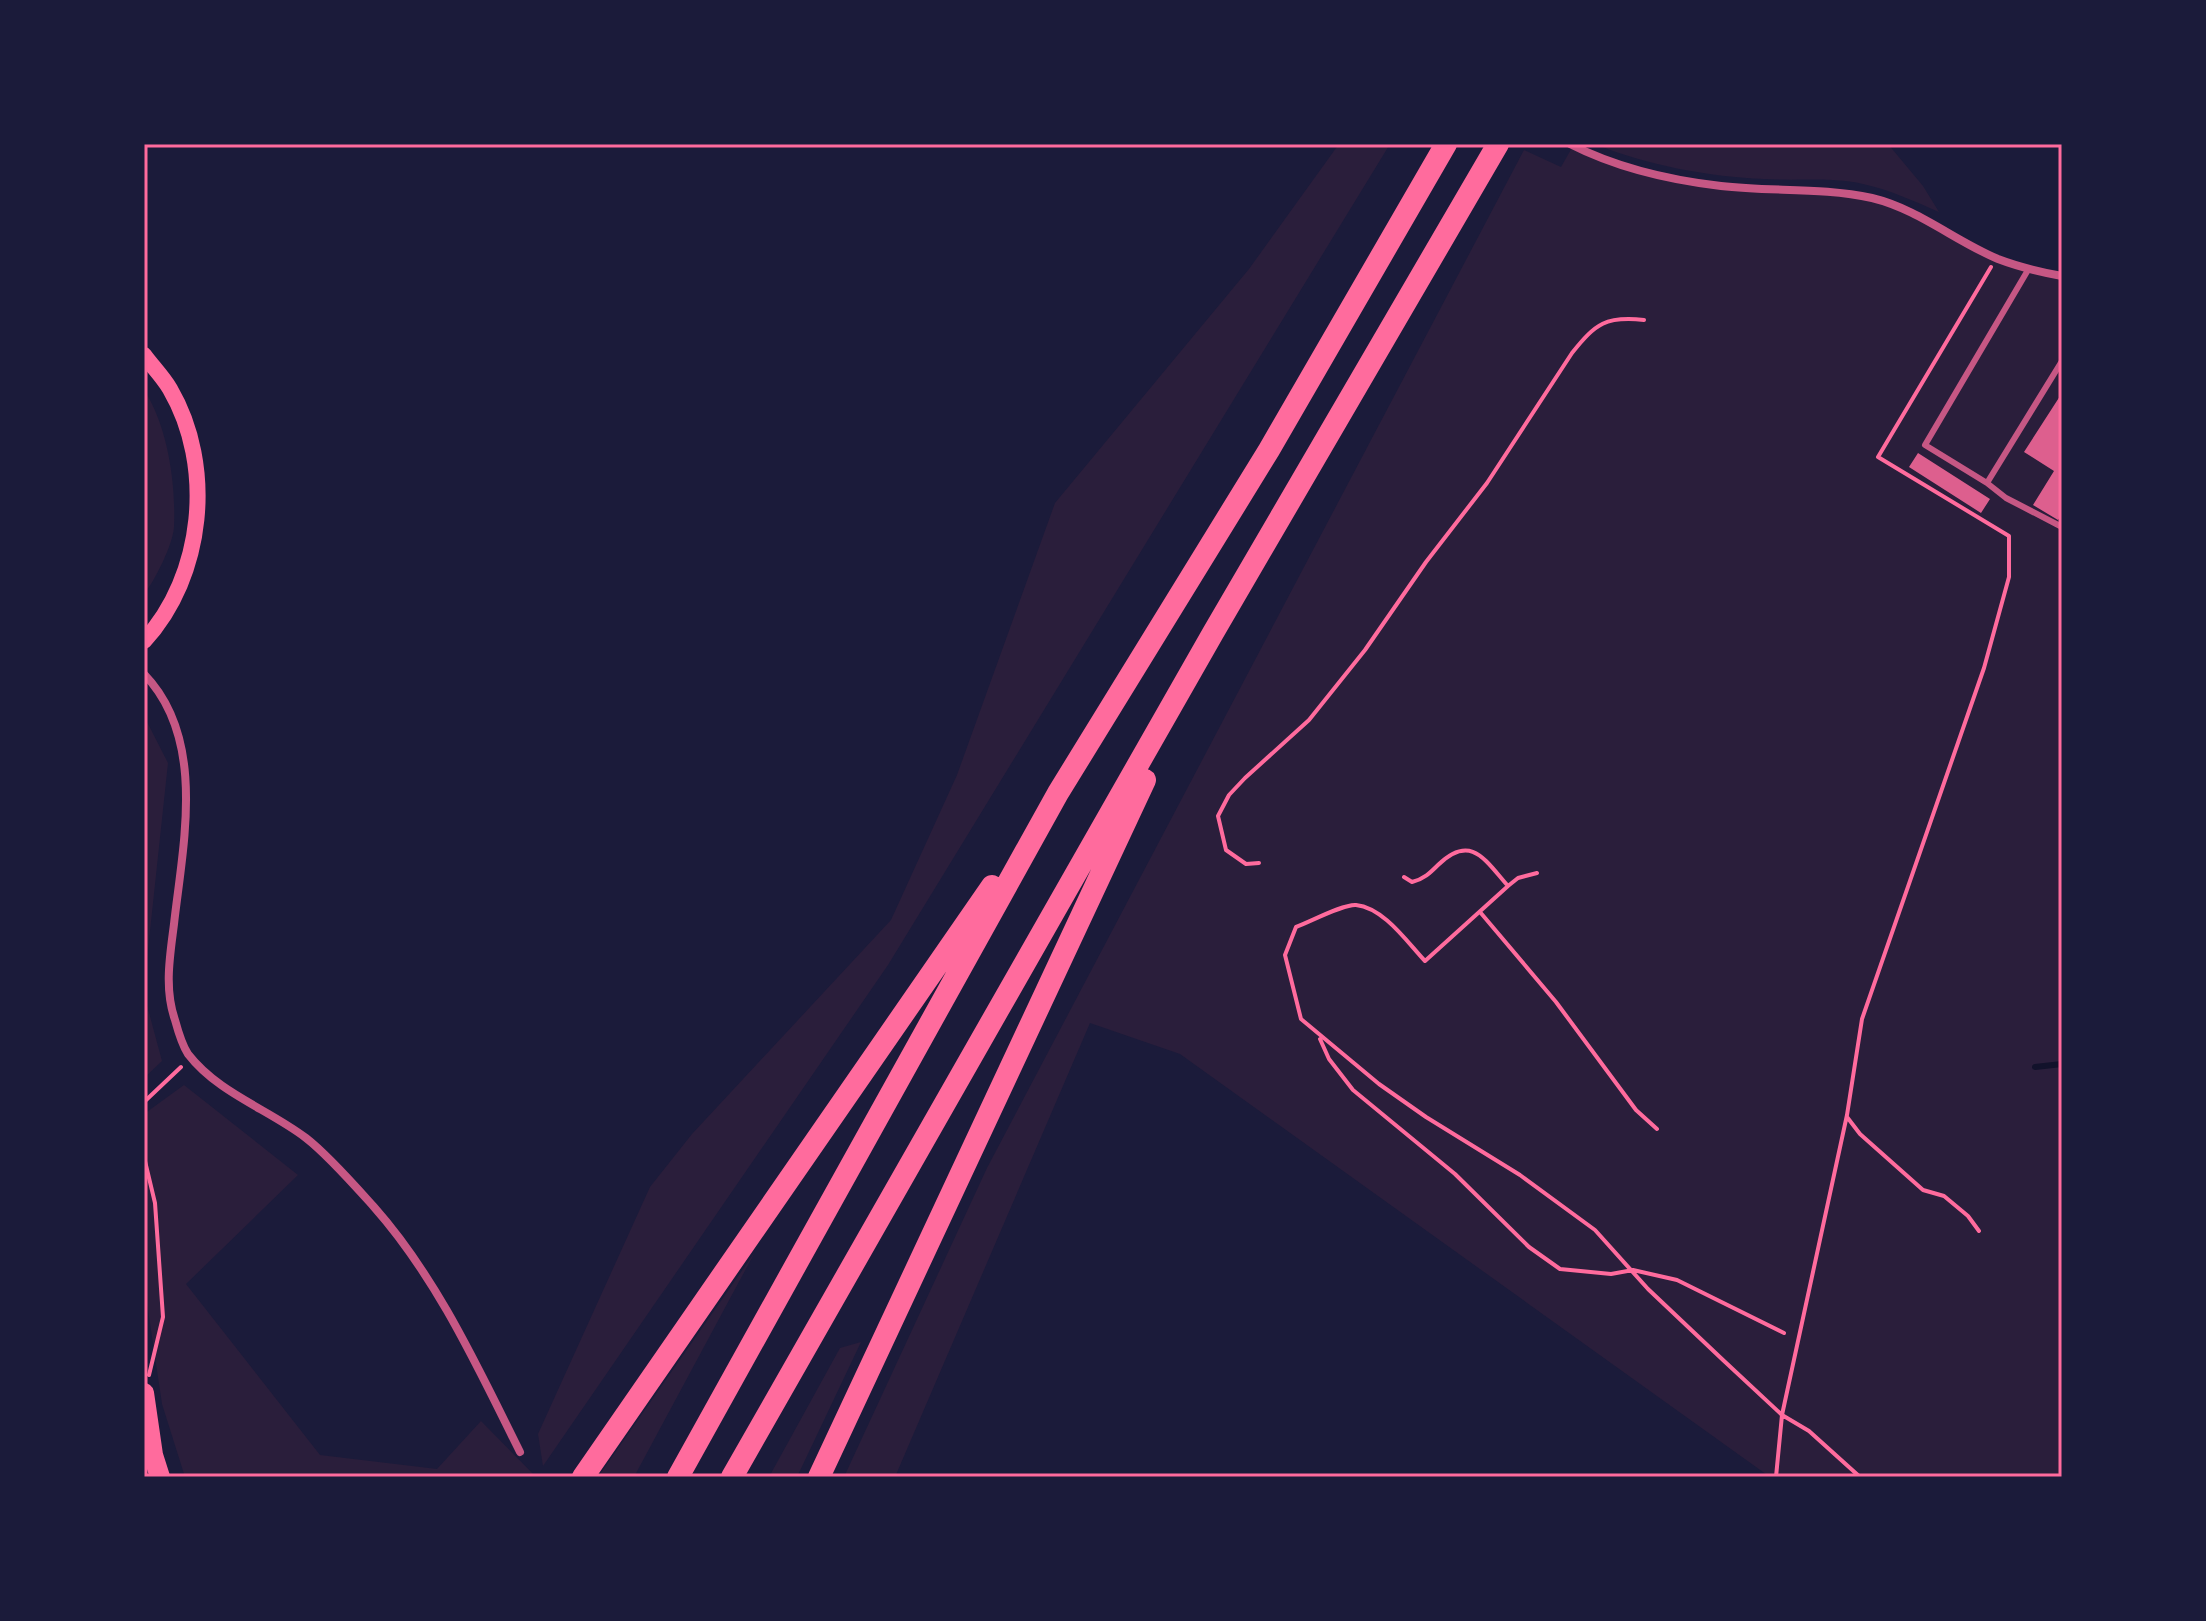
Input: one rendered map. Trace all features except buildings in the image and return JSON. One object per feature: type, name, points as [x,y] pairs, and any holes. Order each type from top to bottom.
[{"type":"highway","points":[[678,1477],[1058,793],[1269,450],[1446,144]]},
{"type":"highway","points":[[732,1477],[1213,633],[1498,144]]},
{"type":"highway","points":[[819,1477],[1213,633]]},
{"type":"highway","points":[[583,1477],[1058,793]]},
{"type":"highway","points":[[144,1394],[153,1455],[160,1477]]},
{"type":"main road","points":[[144,355],[170,389],[189,433],[197,472],[197,522],[190,561],[168,611],[144,641]]},
{"type":"street","points":[[1572,145],[1619,165],[1665,177],[1722,187],[1837,191],[1876,199],[1913,213],[1996,258],[2028,270],[2062,276]]},
{"type":"street","points":[[144,674],[152,682],[171,717],[186,773],[185,829],[168,992],[187,1052],[220,1085],[307,1139],[375,1208],[419,1265],[477,1366],[520,1452]]},
{"type":"lane","points":[[2028,270],[1925,445],[2006,498],[2062,527]]},
{"type":"lane","points":[[1987,483],[2062,361]]},
{"type":"path","points":[[1776,1477],[1782,1415],[1847,1115],[1862,1019],[1984,668],[2009,577],[2009,536],[1878,457],[1996,258]]},
{"type":"path","points":[[1259,863],[1246,864],[1226,850],[1218,816],[1229,795],[1309,720],[1365,650],[1426,562],[1487,483],[1585,337],[1605,322],[1617,318],[1644,320]]},
{"type":"path","points":[[1404,877],[1412,882],[1421,880],[1449,854],[1459,849],[1469,849],[1478,854],[1508,886]]},
{"type":"path","points":[[1537,873],[1518,878],[1425,961],[1387,921],[1373,911],[1354,905],[1296,927],[1285,955],[1301,1019],[1426,1117],[1474,1144],[1560,1202],[1595,1230],[1669,1310],[1782,1415],[1809,1431],[1860,1477]]},
{"type":"path","points":[[1480,911],[1556,1002],[1636,1110],[1657,1129]]},
{"type":"path","points":[[1319,1036],[1329,1059],[1353,1090],[1455,1174],[1529,1247],[1560,1269],[1611,1274],[1633,1270],[1677,1280],[1784,1333]]},
{"type":"path","points":[[144,1102],[191,1057]]},
{"type":"path","points":[[1847,1115],[1860,1134],[1901,1171],[1923,1190],[1944,1196],[1968,1216],[1979,1231]]},
{"type":"path","points":[[144,1157],[155,1203],[163,1317],[144,1394]]},
{"type":"shaded area","points":[[1339,144],[1390,144],[888,965],[543,1466],[538,1434],[650,1187],[692,1134],[891,920],[957,775],[1055,503],[1249,269]]},
{"type":"shaded area","points":[[1595,144],[1888,144],[1923,186],[1939,212],[1863,184],[1700,173],[1656,164]]},
{"type":"shaded area","points":[[1573,146],[1665,177],[1876,199],[1996,258],[2062,276],[2062,1477],[1770,1477],[1180,1054],[1090,1023],[895,1477],[844,1477],[987,1168],[1524,150],[1561,167]]},
{"type":"shaded area","points":[[144,390],[159,421],[169,456],[174,527],[158,572],[144,594]]},
{"type":"shaded area","points":[[144,716],[168,763],[144,987]]},
{"type":"shaded area","points":[[144,994],[162,1061],[144,1078]]},
{"type":"shaded area","points":[[184,1085],[298,1175],[186,1284],[320,1455],[437,1469],[481,1421],[536,1477],[185,1477],[162,1404],[144,1283],[144,1114]]},
{"type":"shaded area","points":[[755,1252],[634,1477],[598,1477]]},
{"type":"shaded area","points":[[861,1342],[797,1477],[769,1477],[840,1348]]},
{"type":"waterway","points":[[2035,1067],[2062,1064]]}]
